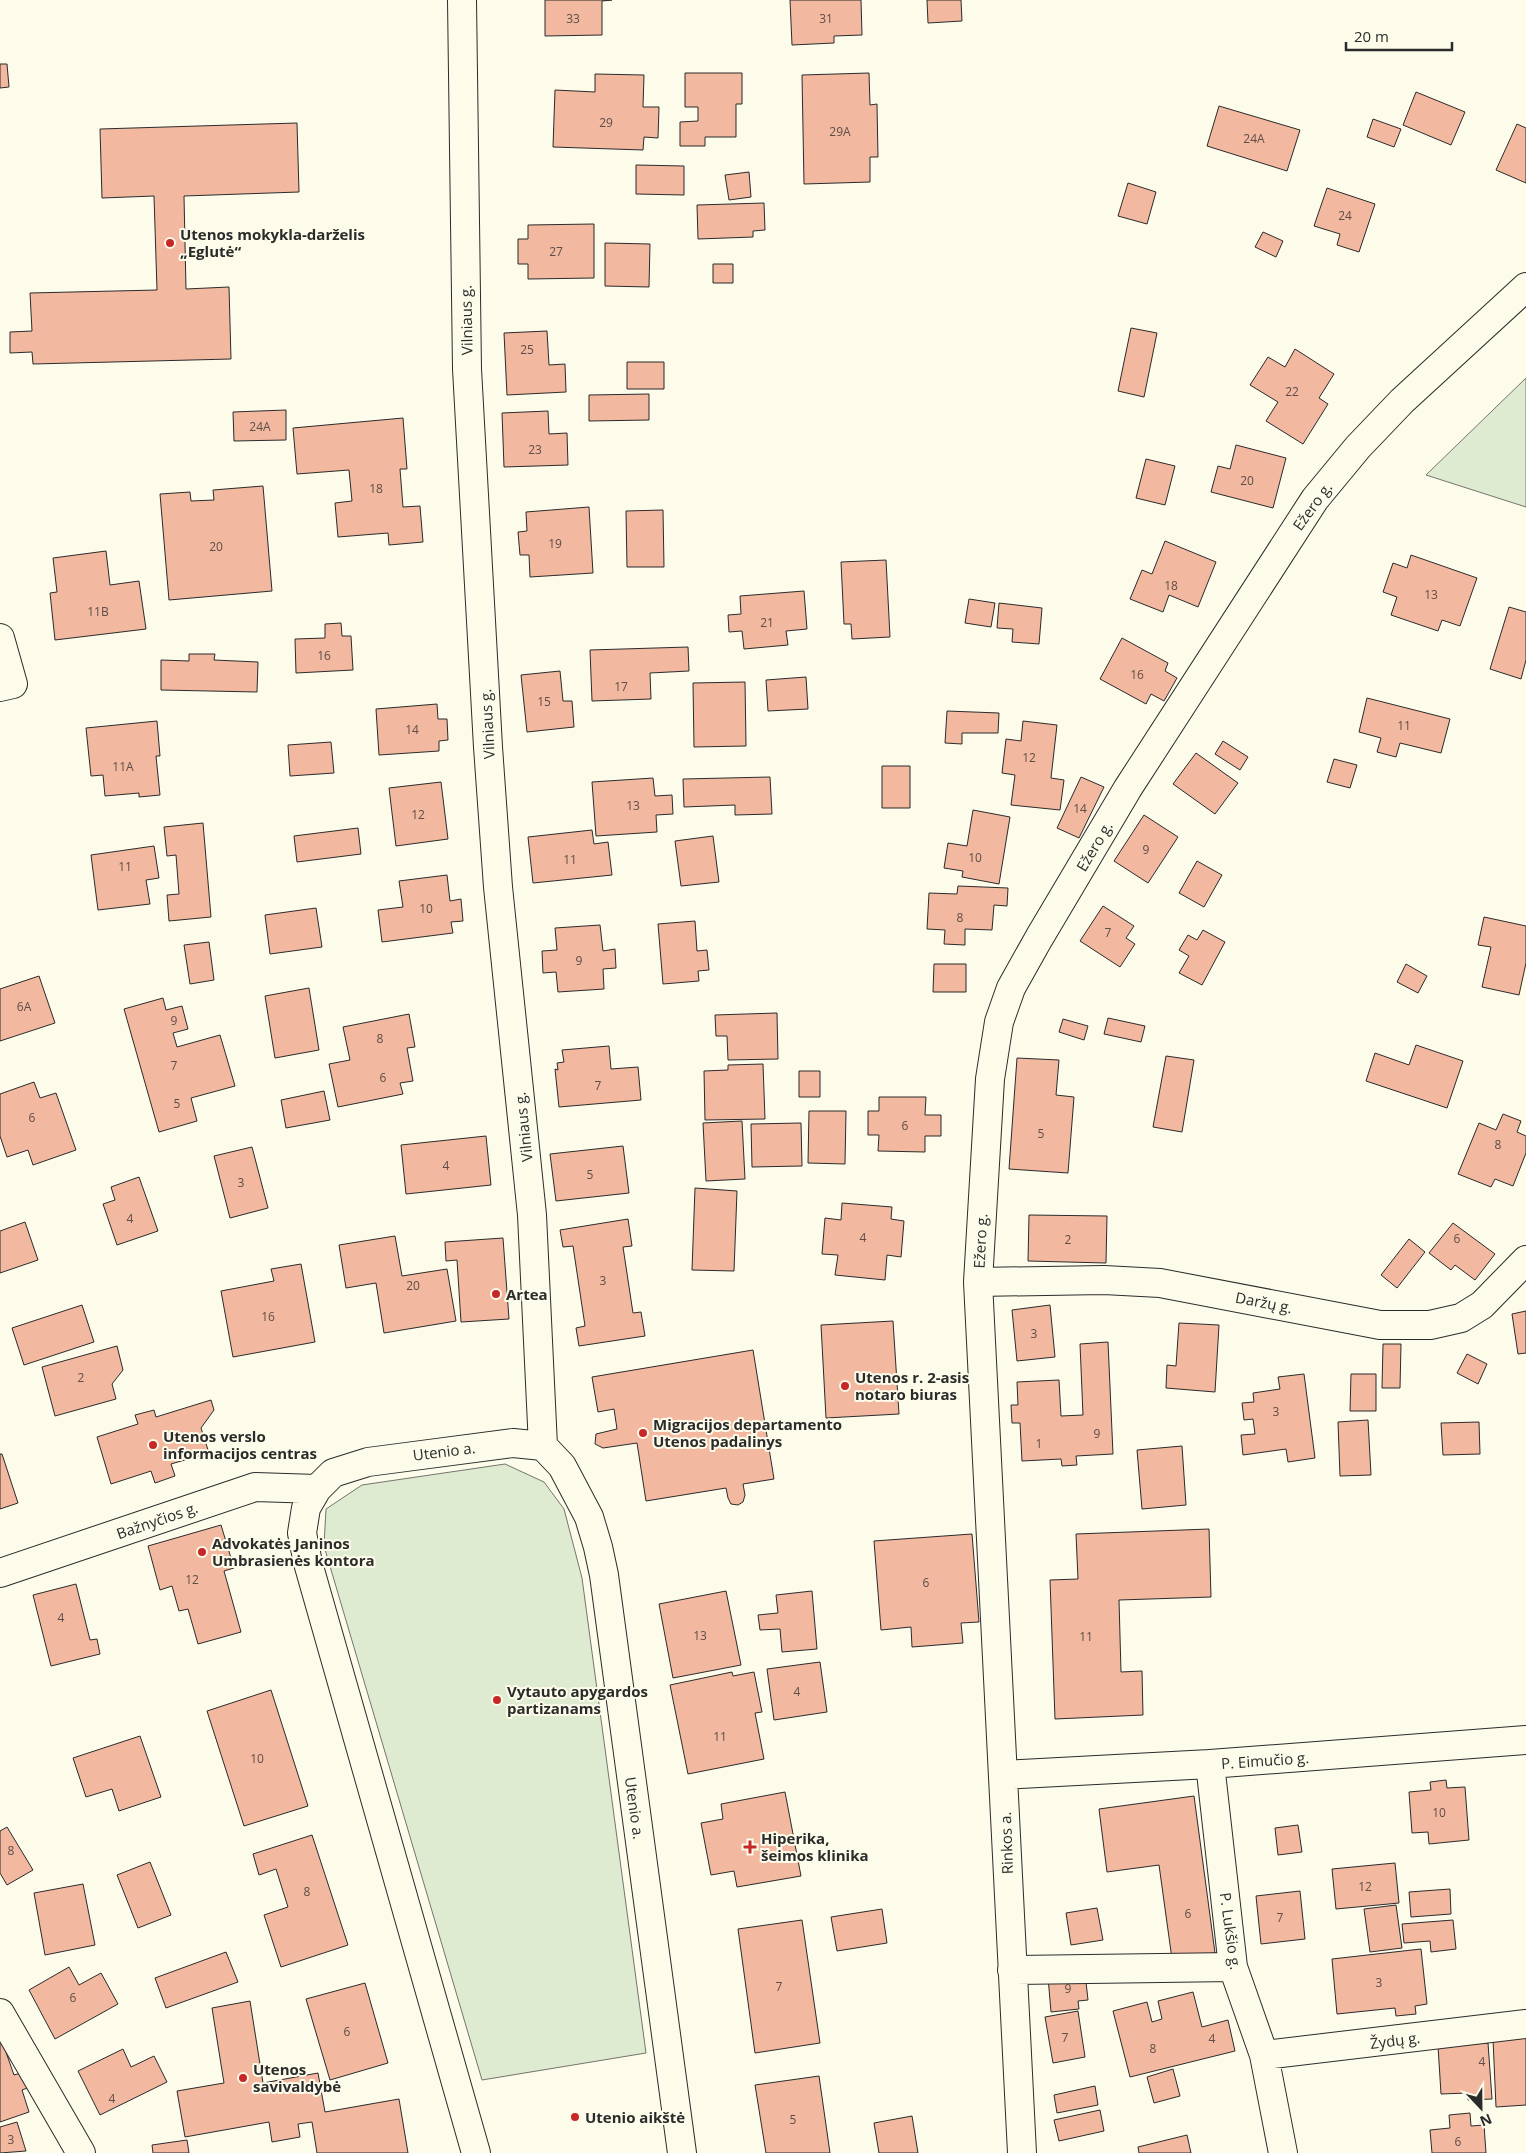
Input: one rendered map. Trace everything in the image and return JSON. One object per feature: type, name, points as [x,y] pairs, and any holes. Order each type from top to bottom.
[{"type":"street","name":"Vilniaus g.","points":[[462,0],[467,369],[486,717],[498,887],[532,1214],[544,1446]]},
{"type":"street","name":"Ežero g.","points":[[990,1532],[978,1282],[990,1079],[999,1022],[1011,988],[1128,788],[1315,499],[1358,447],[1402,401],[1526,287]]},
{"type":"street","points":[[0,638],[6,686]]},
{"type":"street","name":"Daržų g.","points":[[978,1282],[1104,1280],[1160,1283],[1380,1325],[1430,1325],[1460,1318],[1482,1305],[1526,1260]]},
{"type":"street","name":"Utenio a.","points":[[476,2153],[308,1563],[302,1534],[306,1508],[317,1489],[333,1473],[368,1462],[513,1443],[544,1446],[562,1466],[589,1517],[598,1547],[604,1575],[682,2153]]},
{"type":"street","name":"Bažnyčios g.","points":[[0,1573],[255,1487],[317,1489]]},
{"type":"street","name":"Rinkos a.","points":[[990,1532],[1022,2153]]},
{"type":"street","name":"P. Eimučio g.","points":[[1003,1775],[1210,1764],[1526,1740]]},
{"type":"street","name":"P. Lukšio g.","points":[[1210,1764],[1234,1967],[1264,2055],[1283,2153]]},
{"type":"street","points":[[1012,1970],[1234,1967]]},
{"type":"street","points":[[0,2013],[81,2153]]},
{"type":"street","name":"Žydų g.","points":[[1264,2055],[1526,2024]]},
{"type":"green space","points":[[1526,378],[1526,507],[1426,475]]},
{"type":"green space","points":[[505,1464],[544,1482],[564,1509],[582,1578],[646,2053],[482,2080],[324,1546],[326,1509],[362,1485]]},
{"type":"building","points":[[545,0],[612,0],[602,1],[602,35],[545,36]]},
{"type":"building","points":[[790,0],[861,0],[862,35],[834,36],[834,43],[792,45]]},
{"type":"building","points":[[927,0],[961,0],[962,21],[928,23]]},
{"type":"building","points":[[0,64],[7,64],[9,87],[0,88]]},
{"type":"building","points":[[685,73],[742,73],[742,104],[736,104],[736,137],[705,137],[705,146],[680,146],[680,122],[698,121],[698,107],[685,107]]},
{"type":"building","points":[[869,73],[870,105],[877,104],[878,157],[870,157],[870,182],[804,184],[802,75]]},
{"type":"building","points":[[595,74],[644,75],[643,107],[659,107],[658,138],[644,137],[643,150],[553,147],[555,90],[595,92]]},
{"type":"building","points":[[1416,92],[1465,112],[1451,145],[1403,125]]},
{"type":"building","points":[[1219,106],[1300,130],[1287,171],[1207,146]]},
{"type":"building","points":[[1373,119],[1401,129],[1394,147],[1367,137]]},
{"type":"building","name":"Utenos mokykla-darželis „Eglutė“","points":[[297,123],[299,192],[184,196],[186,289],[229,287],[231,359],[33,364],[32,352],[10,353],[10,332],[32,331],[30,293],[157,290],[154,196],[102,198],[100,129]]},
{"type":"building","points":[[1517,124],[1526,128],[1526,183],[1496,170]]},
{"type":"building","points":[[636,165],[684,166],[684,195],[636,194]]},
{"type":"building","points":[[749,172],[751,197],[729,200],[725,175]]},
{"type":"building","points":[[1128,183],[1156,192],[1147,224],[1118,216]]},
{"type":"building","points":[[1327,188],[1375,204],[1359,252],[1337,245],[1340,234],[1314,226]]},
{"type":"building","points":[[764,203],[765,230],[753,231],[753,237],[698,239],[697,205]]},
{"type":"building","points":[[594,224],[594,278],[528,279],[528,264],[518,264],[518,239],[528,239],[528,225]]},
{"type":"building","points":[[1263,232],[1283,241],[1276,257],[1255,247]]},
{"type":"building","points":[[605,243],[650,244],[649,287],[605,286]]},
{"type":"building","points":[[713,264],[733,264],[733,283],[713,283]]},
{"type":"building","points":[[1131,328],[1157,333],[1144,397],[1118,391]]},
{"type":"building","points":[[547,331],[549,365],[565,364],[566,392],[507,395],[504,333]]},
{"type":"building","points":[[1295,349],[1334,374],[1319,398],[1328,404],[1303,444],[1266,421],[1278,402],[1250,385],[1268,357],[1285,367]]},
{"type":"building","points":[[627,362],[664,362],[664,389],[627,389]]},
{"type":"building","points":[[649,394],[649,420],[589,421],[589,395]]},
{"type":"building","points":[[286,410],[286,440],[234,441],[233,412]]},
{"type":"building","points":[[548,411],[549,434],[567,433],[568,465],[504,467],[502,413]]},
{"type":"building","points":[[403,418],[407,469],[400,469],[403,507],[420,506],[423,542],[389,545],[388,533],[338,537],[335,503],[352,501],[349,470],[297,474],[293,428]]},
{"type":"building","points":[[1236,445],[1286,458],[1273,508],[1211,492],[1218,466],[1230,469]]},
{"type":"building","points":[[1146,459],[1175,466],[1165,505],[1136,498]]},
{"type":"building","points":[[263,486],[272,591],[169,600],[160,494],[190,492],[191,501],[214,500],[213,490]]},
{"type":"building","points":[[589,507],[593,573],[530,577],[529,555],[520,555],[518,532],[527,531],[526,512]]},
{"type":"building","points":[[663,510],[664,567],[627,567],[626,511]]},
{"type":"building","points":[[1165,541],[1216,562],[1198,607],[1169,595],[1163,612],[1130,599],[1142,570],[1152,574]]},
{"type":"building","points":[[106,551],[110,585],[139,581],[146,629],[55,640],[50,593],[57,592],[53,558]]},
{"type":"building","points":[[1411,555],[1477,578],[1460,626],[1442,620],[1438,631],[1391,615],[1397,597],[1383,592],[1393,563],[1407,568]]},
{"type":"building","points":[[886,560],[890,637],[852,639],[851,624],[844,624],[841,562]]},
{"type":"building","points":[[804,591],[807,629],[786,631],[788,645],[744,649],[742,631],[729,632],[728,615],[741,614],[740,596]]},
{"type":"building","points":[[969,599],[995,603],[991,627],[965,623]]},
{"type":"building","points":[[999,603],[1042,608],[1039,644],[1012,642],[1013,629],[997,628]]},
{"type":"building","points":[[1509,607],[1526,612],[1526,660],[1521,679],[1490,669]]},
{"type":"building","points":[[341,623],[342,636],[351,636],[353,670],[296,673],[295,639],[325,638],[325,624]]},
{"type":"building","points":[[1122,638],[1168,663],[1165,671],[1177,678],[1164,701],[1151,694],[1146,704],[1100,679]]},
{"type":"building","points":[[688,647],[689,671],[650,673],[651,699],[592,701],[590,650]]},
{"type":"building","points":[[189,654],[215,654],[214,660],[258,662],[257,692],[161,690],[161,660],[189,661]]},
{"type":"building","points":[[560,671],[563,701],[572,701],[574,727],[527,732],[521,675]]},
{"type":"building","points":[[806,677],[808,709],[768,711],[766,680]]},
{"type":"building","points":[[745,682],[746,746],[694,747],[693,683]]},
{"type":"building","points":[[1367,698],[1450,719],[1441,753],[1400,743],[1396,757],[1377,752],[1381,738],[1359,732]]},
{"type":"building","points":[[437,704],[438,719],[447,719],[448,740],[439,741],[439,751],[379,755],[376,709]]},
{"type":"building","points":[[947,711],[999,713],[998,733],[962,733],[962,744],[945,743]]},
{"type":"building","points":[[157,721],[160,756],[156,756],[160,795],[139,797],[139,793],[105,796],[103,775],[91,776],[86,728]]},
{"type":"building","points":[[1023,721],[1057,725],[1051,778],[1064,780],[1060,810],[1011,805],[1015,775],[1002,773],[1006,739],[1021,741]]},
{"type":"building","points":[[1223,741],[1248,757],[1240,770],[1215,754]]},
{"type":"building","points":[[331,742],[334,773],[290,776],[288,745]]},
{"type":"building","points":[[1196,753],[1238,783],[1215,814],[1173,784]]},
{"type":"building","points":[[1334,759],[1357,765],[1350,788],[1327,782]]},
{"type":"building","points":[[882,766],[910,766],[910,808],[882,808]]},
{"type":"building","points":[[770,777],[772,814],[735,815],[735,805],[684,807],[683,779]]},
{"type":"building","points":[[1081,777],[1104,787],[1079,838],[1057,828]]},
{"type":"building","points":[[653,778],[655,796],[672,795],[673,814],[656,815],[657,832],[596,836],[592,782]]},
{"type":"building","points":[[441,782],[448,839],[396,846],[389,788]]},
{"type":"building","points":[[973,810],[1010,817],[999,884],[962,877],[963,871],[944,868],[948,843],[967,846]]},
{"type":"building","points":[[1144,815],[1178,837],[1148,883],[1114,861]]},
{"type":"building","points":[[203,823],[211,917],[169,921],[167,895],[179,894],[176,855],[167,856],[164,827]]},
{"type":"building","points":[[358,828],[361,854],[297,862],[294,836]]},
{"type":"building","points":[[592,830],[594,844],[608,842],[612,875],[533,883],[528,837]]},
{"type":"building","points":[[713,836],[719,882],[681,886],[675,841]]},
{"type":"building","points":[[154,846],[159,878],[146,880],[150,904],[98,910],[91,855]]},
{"type":"building","points":[[1197,861],[1222,875],[1204,907],[1179,893]]},
{"type":"building","points":[[447,875],[450,901],[461,899],[463,921],[451,922],[453,933],[382,942],[378,910],[403,907],[399,881]]},
{"type":"building","points":[[958,886],[1008,888],[1007,906],[994,905],[992,930],[965,929],[965,945],[944,944],[945,930],[927,929],[929,893],[957,894]]},
{"type":"building","points":[[1103,906],[1134,926],[1126,938],[1135,944],[1120,967],[1080,941]]},
{"type":"building","points":[[316,908],[322,947],[270,954],[265,915]]},
{"type":"building","points":[[1484,917],[1526,926],[1526,963],[1519,995],[1482,987],[1491,947],[1478,945]]},
{"type":"building","points":[[695,921],[697,951],[707,950],[709,970],[698,971],[699,981],[663,984],[658,924]]},
{"type":"building","points":[[600,925],[603,951],[615,949],[616,968],[603,969],[604,989],[558,992],[556,972],[543,973],[542,951],[557,950],[555,928]]},
{"type":"building","points":[[1203,930],[1225,942],[1202,985],[1179,973],[1189,956],[1179,950],[1188,935],[1197,940]]},
{"type":"building","points":[[209,942],[214,980],[190,984],[184,945]]},
{"type":"building","points":[[934,964],[966,964],[966,992],[933,992]]},
{"type":"building","points":[[1406,964],[1427,976],[1418,993],[1397,982]]},
{"type":"building","points":[[39,976],[55,1023],[0,1041],[0,989]]},
{"type":"building","points":[[309,988],[319,1050],[275,1058],[265,996]]},
{"type":"building","points":[[163,998],[166,1010],[182,1006],[188,1029],[173,1033],[177,1047],[220,1035],[235,1086],[191,1098],[197,1121],[159,1132],[124,1009]]},
{"type":"building","points":[[777,1013],[778,1059],[728,1060],[727,1036],[716,1036],[715,1015]]},
{"type":"building","points":[[409,1014],[415,1047],[407,1048],[413,1081],[400,1083],[403,1094],[338,1107],[329,1064],[350,1060],[343,1027]]},
{"type":"building","points":[[1108,1018],[1145,1026],[1141,1042],[1104,1034]]},
{"type":"building","points":[[1063,1019],[1088,1026],[1084,1040],[1059,1032]]},
{"type":"building","points":[[1416,1045],[1463,1061],[1447,1108],[1366,1081],[1375,1053],[1409,1065]]},
{"type":"building","points":[[609,1046],[611,1069],[638,1067],[641,1100],[559,1107],[555,1069],[558,1070],[557,1063],[564,1062],[562,1050]]},
{"type":"building","points":[[1166,1056],[1194,1060],[1182,1132],[1153,1127]]},
{"type":"building","points":[[1017,1058],[1059,1060],[1056,1095],[1074,1097],[1068,1173],[1009,1169]]},
{"type":"building","points":[[763,1064],[765,1119],[705,1120],[704,1071],[728,1070],[728,1065]]},
{"type":"building","points":[[799,1071],[820,1071],[820,1097],[799,1097]]},
{"type":"building","points":[[34,1082],[40,1098],[56,1093],[76,1150],[33,1165],[28,1150],[7,1157],[0,1136],[0,1094]]},
{"type":"building","points":[[324,1091],[330,1120],[286,1128],[281,1100]]},
{"type":"building","points":[[879,1097],[926,1097],[925,1115],[941,1115],[941,1136],[925,1136],[925,1152],[878,1151],[879,1135],[868,1135],[868,1111],[879,1111]]},
{"type":"building","points":[[809,1111],[846,1111],[845,1164],[808,1163]]},
{"type":"building","points":[[1503,1114],[1521,1121],[1517,1132],[1526,1136],[1526,1153],[1513,1186],[1495,1179],[1491,1187],[1458,1174],[1479,1123],[1496,1130]]},
{"type":"building","points":[[742,1121],[745,1179],[706,1181],[703,1123]]},
{"type":"building","points":[[801,1123],[802,1166],[752,1167],[751,1124]]},
{"type":"building","points":[[486,1136],[491,1185],[406,1194],[401,1145]]},
{"type":"building","points":[[623,1146],[629,1193],[556,1201],[550,1154]]},
{"type":"building","points":[[252,1147],[268,1208],[230,1218],[214,1156]]},
{"type":"building","points":[[139,1177],[158,1231],[117,1245],[103,1204],[115,1200],[111,1187]]},
{"type":"building","points":[[695,1188],[737,1191],[734,1271],[692,1270]]},
{"type":"building","points":[[842,1203],[892,1207],[891,1219],[904,1221],[901,1257],[887,1255],[885,1280],[835,1275],[838,1255],[822,1254],[825,1218],[841,1220]]},
{"type":"building","points":[[1029,1215],[1107,1216],[1106,1263],[1028,1261]]},
{"type":"building","points":[[628,1219],[632,1246],[623,1247],[633,1313],[641,1312],[645,1336],[579,1346],[576,1328],[585,1326],[573,1246],[563,1247],[560,1230]]},
{"type":"building","points":[[25,1222],[38,1260],[0,1273],[0,1231]]},
{"type":"building","points":[[1453,1223],[1495,1254],[1475,1280],[1455,1265],[1451,1270],[1429,1253]]},
{"type":"building","points":[[395,1236],[402,1276],[447,1269],[456,1321],[384,1333],[376,1283],[346,1288],[339,1245]]},
{"type":"building","points":[[503,1238],[509,1319],[461,1322],[457,1260],[446,1261],[445,1242]]},
{"type":"building","points":[[1409,1239],[1425,1252],[1397,1288],[1381,1275]]},
{"type":"building","points":[[301,1264],[315,1342],[233,1357],[221,1291],[274,1281],[271,1269]]},
{"type":"building","points":[[82,1305],[94,1342],[24,1365],[12,1328]]},
{"type":"building","points":[[1050,1305],[1055,1357],[1017,1361],[1012,1310]]},
{"type":"building","points":[[1526,1311],[1526,1353],[1518,1354],[1512,1314]]},
{"type":"building","points":[[893,1321],[899,1414],[826,1418],[821,1325]]},
{"type":"building","points":[[1179,1323],[1219,1325],[1215,1392],[1166,1388],[1167,1365],[1176,1366]]},
{"type":"building","points":[[1108,1342],[1113,1454],[1076,1456],[1077,1465],[1062,1466],[1061,1459],[1022,1461],[1020,1423],[1012,1423],[1011,1405],[1018,1405],[1017,1382],[1059,1380],[1061,1416],[1083,1415],[1080,1344]]},
{"type":"building","points":[[1383,1344],[1401,1344],[1400,1388],[1382,1388]]},
{"type":"building","points":[[117,1346],[123,1370],[112,1384],[116,1399],[55,1416],[42,1367]]},
{"type":"building","points":[[753,1350],[774,1479],[743,1484],[745,1495],[743,1502],[738,1505],[731,1504],[726,1488],[646,1501],[637,1443],[603,1448],[595,1444],[596,1434],[617,1429],[614,1409],[598,1412],[592,1377]]},
{"type":"building","points":[[1467,1354],[1487,1364],[1478,1384],[1457,1373]]},
{"type":"building","points":[[1304,1374],[1315,1458],[1288,1462],[1286,1449],[1243,1455],[1241,1435],[1255,1434],[1253,1419],[1244,1420],[1242,1403],[1254,1402],[1253,1393],[1280,1389],[1278,1377]]},
{"type":"building","points":[[1351,1374],[1376,1374],[1376,1411],[1350,1411]]},
{"type":"building","name":"Utenos verslo informacijos centras","points":[[211,1400],[214,1410],[201,1428],[209,1453],[171,1464],[175,1476],[155,1483],[151,1471],[111,1484],[97,1437],[138,1424],[135,1415],[154,1410],[156,1417]]},
{"type":"building","points":[[1368,1420],[1371,1475],[1340,1476],[1338,1422]]},
{"type":"building","points":[[1479,1422],[1480,1454],[1443,1455],[1441,1423]]},
{"type":"building","points":[[1182,1446],[1186,1505],[1142,1509],[1137,1450]]},
{"type":"building","points":[[0,1454],[2,1454],[18,1503],[0,1509]]},
{"type":"building","points":[[221,1525],[234,1568],[224,1571],[241,1632],[198,1644],[188,1609],[179,1611],[172,1586],[160,1590],[148,1546]]},
{"type":"building","points":[[1209,1529],[1211,1597],[1119,1600],[1121,1672],[1142,1671],[1143,1715],[1055,1719],[1050,1580],[1078,1579],[1076,1534]]},
{"type":"building","points":[[972,1534],[979,1622],[961,1623],[963,1643],[912,1647],[911,1627],[881,1630],[874,1541]]},
{"type":"building","points":[[76,1584],[90,1640],[97,1639],[100,1654],[51,1666],[33,1595]]},
{"type":"building","points":[[726,1591],[741,1665],[673,1678],[659,1604]]},
{"type":"building","points":[[812,1591],[817,1649],[782,1652],[780,1629],[760,1630],[758,1615],[778,1613],[776,1595]]},
{"type":"building","points":[[820,1662],[827,1712],[774,1720],[767,1669]]},
{"type":"building","points":[[732,1672],[733,1676],[754,1672],[762,1712],[755,1713],[764,1759],[688,1774],[670,1685]]},
{"type":"building","points":[[271,1690],[308,1806],[244,1826],[207,1711]]},
{"type":"building","points":[[140,1736],[161,1797],[119,1811],[112,1789],[86,1797],[73,1758]]},
{"type":"building","points":[[1446,1780],[1447,1788],[1465,1787],[1469,1840],[1429,1844],[1428,1832],[1412,1833],[1409,1792],[1431,1790],[1430,1782]]},
{"type":"building","name":"Hiperika, šeimos klinika","points":[[785,1792],[801,1876],[737,1887],[734,1871],[711,1875],[701,1823],[723,1819],[721,1804]]},
{"type":"building","points":[[1194,1796],[1215,1953],[1172,1959],[1159,1865],[1107,1872],[1099,1809]]},
{"type":"building","points":[[1298,1825],[1302,1852],[1278,1855],[1275,1828]]},
{"type":"building","points":[[7,1827],[33,1870],[7,1885],[0,1873],[0,1831]]},
{"type":"building","points":[[312,1835],[348,1945],[281,1967],[264,1915],[288,1907],[276,1869],[259,1875],[253,1854]]},
{"type":"building","points":[[150,1862],[171,1915],[138,1928],[117,1875]]},
{"type":"building","points":[[1395,1863],[1399,1903],[1336,1909],[1332,1869]]},
{"type":"building","points":[[83,1884],[95,1945],[45,1955],[34,1893]]},
{"type":"building","points":[[1450,1889],[1451,1914],[1411,1917],[1409,1892]]},
{"type":"building","points":[[1300,1891],[1305,1939],[1261,1944],[1256,1896]]},
{"type":"building","points":[[1396,1905],[1402,1948],[1370,1952],[1364,1909]]},
{"type":"building","points":[[1097,1908],[1103,1940],[1071,1945],[1066,1913]]},
{"type":"building","points":[[882,1909],[887,1943],[837,1951],[831,1917]]},
{"type":"building","points":[[802,1920],[820,2043],[755,2053],[738,1929]]},
{"type":"building","points":[[1453,1920],[1456,1949],[1431,1952],[1430,1941],[1404,1943],[1402,1924]]},
{"type":"building","points":[[1421,1949],[1427,2004],[1415,2006],[1416,2014],[1396,2016],[1395,2008],[1337,2014],[1332,1959]]},
{"type":"building","points":[[226,1952],[238,1982],[166,2008],[155,1978]]},
{"type":"building","points":[[69,1967],[79,1985],[101,1973],[118,2004],[55,2039],[29,1990]]},
{"type":"building","points":[[1085,1973],[1088,2000],[1078,2001],[1079,2009],[1051,2012],[1048,1977]]},
{"type":"building","points":[[365,1983],[388,2063],[330,2080],[306,1999]]},
{"type":"building","points":[[1193,1992],[1202,2027],[1228,2020],[1235,2051],[1130,2077],[1113,2011],[1147,2002],[1152,2022],[1162,2019],[1158,2001]]},
{"type":"building","name":"Utenos savivaldybė","points":[[250,2001],[263,2083],[318,2073],[325,2112],[399,2099],[408,2153],[317,2153],[312,2122],[298,2124],[300,2137],[272,2142],[269,2122],[185,2137],[177,2091],[224,2083],[212,2008]]},
{"type":"building","points":[[1078,2011],[1085,2057],[1053,2063],[1045,2017]]},
{"type":"building","points":[[0,2035],[14,2075],[24,2072],[30,2087],[22,2090],[29,2112],[0,2122]]},
{"type":"building","points":[[1526,2037],[1526,2105],[1496,2107],[1493,2039]]},
{"type":"building","points":[[1488,2043],[1492,2099],[1468,2100],[1468,2093],[1441,2094],[1438,2046]]},
{"type":"building","points":[[123,2049],[131,2067],[154,2056],[167,2082],[100,2115],[78,2071]]},
{"type":"building","points":[[1173,2069],[1180,2096],[1154,2103],[1147,2077]]},
{"type":"building","points":[[819,2076],[830,2153],[766,2153],[755,2085]]},
{"type":"building","points":[[1095,2086],[1098,2105],[1057,2113],[1054,2095]]},
{"type":"building","points":[[1100,2110],[1104,2131],[1059,2141],[1054,2120]]},
{"type":"building","points":[[1470,2113],[1471,2126],[1484,2125],[1486,2153],[1432,2153],[1430,2130],[1450,2128],[1449,2115]]},
{"type":"building","points":[[912,2116],[918,2153],[879,2153],[874,2123]]},
{"type":"building","points":[[17,2122],[26,2151],[0,2153],[0,2127]]},
{"type":"building","points":[[1187,2135],[1191,2153],[1139,2153],[1138,2147]]},
{"type":"building","points":[[187,2140],[189,2153],[153,2153],[152,2145]]},
{"type":"place","name":"Utenos mokykla-darželis „Eglutė“","points":[[170,243]]},
{"type":"place","name":"Artea","points":[[496,1294]]},
{"type":"place","name":"Utenos r. 2-asis notaro biuras","points":[[845,1386]]},
{"type":"place","name":"Migracijos departamento Utenos padalinys","points":[[643,1433]]},
{"type":"place","name":"Utenos verslo informacijos centras","points":[[153,1445]]},
{"type":"place","name":"Advokatės Janinos Umbrasienės kontora","points":[[202,1552]]},
{"type":"place","name":"Vytauto apygardos partizanams","points":[[497,1700]]},
{"type":"place","name":"Hiperika, šeimos klinika","points":[[750,1847]]},
{"type":"place","name":"Utenos savivaldybė","points":[[243,2078]]},
{"type":"place","name":"Utenio aikštė","points":[[575,2117]]}]
